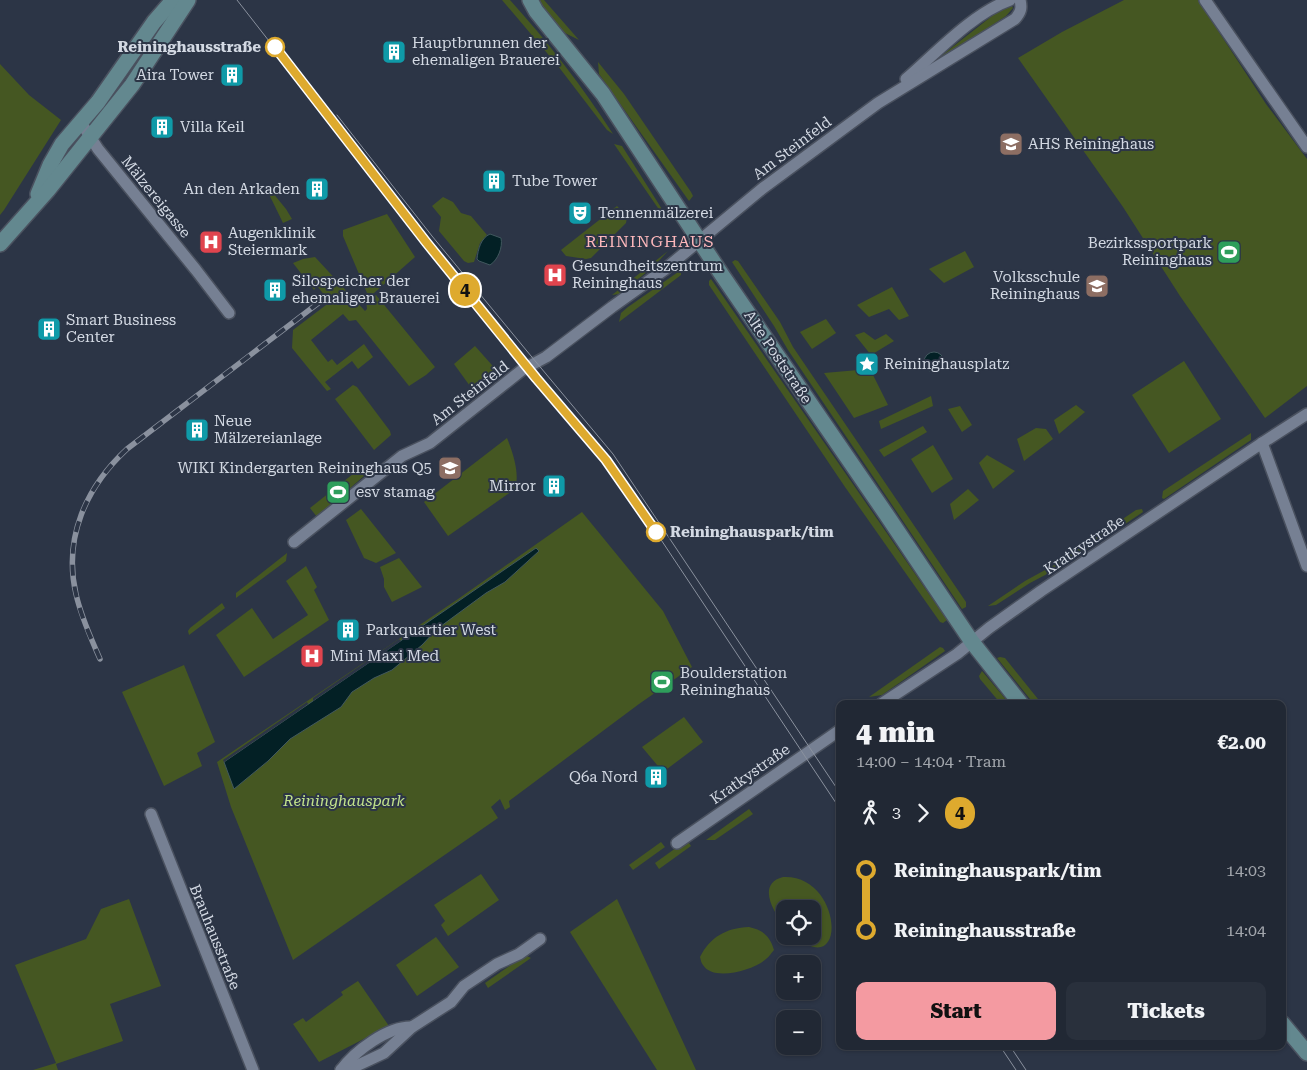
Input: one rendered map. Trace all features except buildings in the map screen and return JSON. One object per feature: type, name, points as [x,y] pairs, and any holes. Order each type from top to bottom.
[{"type":"main road","points":[[33,207],[50,164],[62,144],[98,102],[154,22],[173,0]]},
{"type":"main road","points":[[0,244],[33,207],[132,85],[188,0]]},
{"type":"main road","name":"Alte Poststraße","points":[[519,0],[533,6],[603,94],[722,274],[972,642],[1018,700]]},
{"type":"main road","points":[[1286,1028],[1307,1053]]},
{"type":"street","name":"Am Steinfeld","points":[[294,542],[402,456],[430,443],[522,370],[546,357],[664,270],[763,188],[878,103],[968,26],[990,9],[1010,0]]},
{"type":"street","name":"Am Steinfeld","points":[[878,103],[1015,18],[1020,14],[1022,8],[1020,0]]},
{"type":"street","points":[[1205,0],[1307,147]]},
{"type":"street","name":"Mälzereigasse","points":[[80,121],[90,137],[229,314]]},
{"type":"street","name":"Kratkystraße","points":[[887,700],[972,642],[1041,591],[1262,442],[1307,414]]},
{"type":"street","points":[[1262,442],[1307,566]]},
{"type":"street","name":"Kratkystraße","points":[[677,843],[836,733]]},
{"type":"street","name":"Brauhausstraße","points":[[151,814],[253,1070]]},
{"type":"street","points":[[341,1070],[356,1052],[382,1036],[406,1026],[412,1027],[451,1002],[464,986],[497,964],[520,954],[540,939]]},
{"type":"green space","points":[[502,0],[510,0],[538,32],[602,116],[613,134],[607,130],[558,66]]},
{"type":"green space","points":[[535,0],[544,0],[579,40],[565,33]]},
{"type":"green space","name":"Bezirkssportpark Reininghaus","points":[[1124,0],[1198,0],[1266,104],[1307,159],[1307,386],[1265,418],[1180,296],[1123,207],[1018,58],[1062,32]]},
{"type":"green space","points":[[1011,4],[1013,8],[1006,16],[913,78],[1006,5]]},
{"type":"green space","points":[[598,62],[624,94],[691,192],[693,196],[689,201],[599,74]]},
{"type":"green space","points":[[0,64],[29,95],[61,120],[0,215]]},
{"type":"green space","points":[[614,144],[622,146],[667,217],[665,219],[661,219],[657,214],[660,211]]},
{"type":"green space","points":[[268,187],[292,219],[283,223],[266,188]]},
{"type":"green space","points":[[443,197],[453,202],[461,213],[471,216],[487,235],[480,243],[474,262],[468,263],[464,261],[439,231],[441,217],[432,206]]},
{"type":"green space","points":[[617,206],[627,217],[626,223],[591,258],[566,256],[561,250]]},
{"type":"green space","points":[[387,214],[415,257],[370,295],[367,293],[343,236],[343,230]]},
{"type":"green space","points":[[668,251],[654,266],[620,294],[612,295]]},
{"type":"green space","points":[[965,251],[974,267],[944,283],[929,269]]},
{"type":"green space","points":[[315,257],[365,311],[367,309],[366,299],[376,295],[435,367],[409,386],[356,320],[349,321],[343,314],[311,340],[328,362],[332,359],[337,365],[364,344],[373,357],[358,369],[352,361],[325,382],[331,389],[327,391],[292,348],[293,330],[330,302],[317,286],[314,290],[293,263]]},
{"type":"green space","points":[[738,261],[780,322],[793,347],[966,602],[966,607],[962,609],[788,350],[732,262]]},
{"type":"green space","points":[[681,270],[681,275],[619,322],[621,313],[628,307]]},
{"type":"green space","points":[[711,279],[947,620],[943,623],[940,622],[845,487],[709,285]]},
{"type":"green space","points":[[892,287],[909,316],[899,320],[889,309],[869,317],[857,305]]},
{"type":"green space","points":[[826,319],[836,333],[812,349],[800,332]]},
{"type":"green space","points":[[864,332],[875,340],[886,334],[894,341],[871,355],[855,335]]},
{"type":"green space","points":[[475,346],[499,373],[475,393],[454,364]]},
{"type":"green space","points":[[1184,361],[1221,419],[1169,453],[1132,395]]},
{"type":"green space","points":[[870,369],[888,405],[854,418],[824,373]]},
{"type":"green space","points":[[353,385],[357,387],[390,431],[391,435],[374,450],[335,399]]},
{"type":"green space","points":[[931,396],[933,406],[881,429],[879,421]]},
{"type":"green space","points":[[1076,405],[1085,412],[1059,434],[1054,420]]},
{"type":"green space","points":[[960,406],[972,425],[962,432],[948,409]]},
{"type":"green space","points":[[923,426],[927,432],[884,457],[879,450]]},
{"type":"green space","points":[[1036,428],[1046,429],[1053,439],[1024,461],[1017,439]]},
{"type":"green space","points":[[1251,433],[1251,440],[1164,499],[1162,498],[1163,491]]},
{"type":"green space","points":[[507,438],[516,470],[515,489],[448,536],[424,502]]},
{"type":"green space","points":[[933,445],[953,479],[932,493],[911,459]]},
{"type":"green space","points":[[987,455],[1015,471],[993,489],[979,463]]},
{"type":"green space","name":"esv stamag","points":[[358,470],[364,476],[317,517],[310,508]]},
{"type":"green space","points":[[968,489],[979,500],[954,520],[950,504]]},
{"type":"green space","points":[[361,509],[396,553],[376,563],[364,558],[346,520]]},
{"type":"green space","points":[[1142,509],[1143,512],[1064,565],[1030,583],[996,605],[988,606],[1025,581],[1056,564],[1136,510]]},
{"type":"green space","name":"Reininghauspark","points":[[582,512],[663,611],[692,667],[509,801],[510,807],[505,810],[500,799],[491,807],[498,818],[293,960],[231,807],[217,762],[458,599]]},
{"type":"green space","points":[[287,553],[286,561],[236,598],[236,593]]},
{"type":"green space","points":[[399,558],[422,587],[392,602],[384,587],[384,579],[380,567]]},
{"type":"green space","points":[[306,566],[317,587],[314,590],[329,620],[244,677],[216,635],[252,608],[273,639],[308,615],[286,581]]},
{"type":"green space","points":[[222,603],[225,608],[189,635],[188,631],[190,628]]},
{"type":"green space","points":[[940,647],[945,651],[882,695],[869,697]]},
{"type":"green space","points":[[997,658],[1005,658],[1039,700],[1031,700]]},
{"type":"green space","points":[[184,665],[215,742],[197,753],[202,766],[164,786],[122,692]]},
{"type":"green space","points":[[982,671],[1006,700],[998,700],[979,676]]},
{"type":"green space","points":[[684,717],[703,742],[663,772],[642,747]]},
{"type":"green space","points":[[749,809],[753,814],[715,840],[706,840]]},
{"type":"green space","points":[[687,840],[691,846],[659,869],[655,863]]},
{"type":"green space","points":[[661,842],[665,847],[633,870],[629,865]]},
{"type":"green space","points":[[481,874],[499,900],[448,936],[441,925],[445,921],[434,905]]},
{"type":"green space","points":[[783,877],[803,881],[818,891],[827,906],[831,923],[830,937],[824,946],[812,947],[809,945],[821,945],[821,900],[776,900],[776,914],[772,907],[769,892],[770,886]]},
{"type":"green space","points":[[129,899],[161,986],[110,1004],[123,1041],[56,1064],[58,1070],[33,1070],[56,1063],[15,965],[86,939],[101,909]]},
{"type":"green space","points":[[617,899],[696,1070],[657,1070],[570,932]]},
{"type":"green space","points":[[749,927],[762,932],[768,937],[774,950],[767,958],[752,967],[724,973],[715,973],[708,970],[702,964],[700,957],[714,939],[733,929]]},
{"type":"green space","points":[[436,937],[459,967],[417,996],[396,965]]},
{"type":"green space","points":[[525,955],[531,958],[488,988],[485,983]]},
{"type":"green space","points":[[358,981],[389,1026],[319,1062],[293,1024],[303,1018],[306,1022],[343,995],[341,992]]},
{"type":"shaded area","points":[[490,234],[501,238],[501,249],[498,257],[490,265],[477,259],[480,244]]},
{"type":"shaded area","points":[[930,352],[938,352],[944,358],[944,366],[938,372],[930,372],[924,366],[924,358]]},
{"type":"shaded area","points":[[536,548],[539,551],[505,582],[486,593],[437,629],[422,645],[392,670],[374,678],[352,692],[341,707],[290,739],[268,761],[234,789],[224,762]]},
{"type":"pier","points":[[399,639],[401,641],[313,701],[313,698]]},
{"type":"pier","points":[[307,702],[308,704],[297,712],[224,762],[223,760]]},
{"type":"tram line","points":[[237,0],[425,241],[620,478],[836,803]]},
{"type":"tram line","name":"4","points":[[275,47],[426,242],[536,378],[606,460],[656,532]]},
{"type":"tram line","points":[[337,115],[432,236],[613,454],[836,787]]},
{"type":"tram line","points":[[1003,1050],[1016,1070]]},
{"type":"tram line","points":[[1013,1050],[1026,1070]]},
{"type":"railway","points":[[100,659],[78,603],[73,573],[73,553],[76,534],[81,515],[89,497],[100,480],[127,449],[321,301]]},
{"type":"place","name":"Reininghausstraße","points":[[275,47]]},
{"type":"place","name":"Hauptbrunnen der ehemaligen Brauerei","points":[[394,52]]},
{"type":"place","name":"Aira Tower","points":[[232,75]]},
{"type":"place","name":"Villa Keil","points":[[162,127]]},
{"type":"place","name":"AHS Reininghaus","points":[[1011,144]]},
{"type":"place","name":"Tube Tower","points":[[494,181]]},
{"type":"place","name":"An den Arkaden","points":[[317,189]]},
{"type":"place","name":"Tennenmälzerei","points":[[580,213]]},
{"type":"place","name":"Augenklinik Steiermark","points":[[211,242]]},
{"type":"place","name":"Bezirkssportpark Reininghaus","points":[[1229,252]]},
{"type":"place","name":"Gesundheitszentrum Reininghaus","points":[[555,275]]},
{"type":"place","name":"Volksschule Reininghaus","points":[[1097,286]]},
{"type":"place","name":"Silospeicher der ehemaligen Brauerei","points":[[275,290]]},
{"type":"place","name":"Smart Business Center","points":[[49,329]]},
{"type":"place","name":"Reininghausplatz","points":[[867,364]]},
{"type":"place","name":"Neue Mälzereianlage","points":[[197,430]]},
{"type":"place","name":"WIKI Kindergarten Reininghaus Q5","points":[[450,468]]},
{"type":"place","name":"Mirror","points":[[554,486]]},
{"type":"place","name":"esv stamag","points":[[338,492]]},
{"type":"place","name":"Reininghauspark/tim","points":[[656,532]]},
{"type":"place","name":"Parkquartier West","points":[[348,630]]},
{"type":"place","name":"Mini Maxi Med","points":[[312,656]]},
{"type":"place","name":"Boulderstation Reininghaus","points":[[662,682]]},
{"type":"place","name":"Q6a Nord","points":[[656,777]]},
{"type":"district","name":"REININGHAUS","points":[[650,241]]}]
